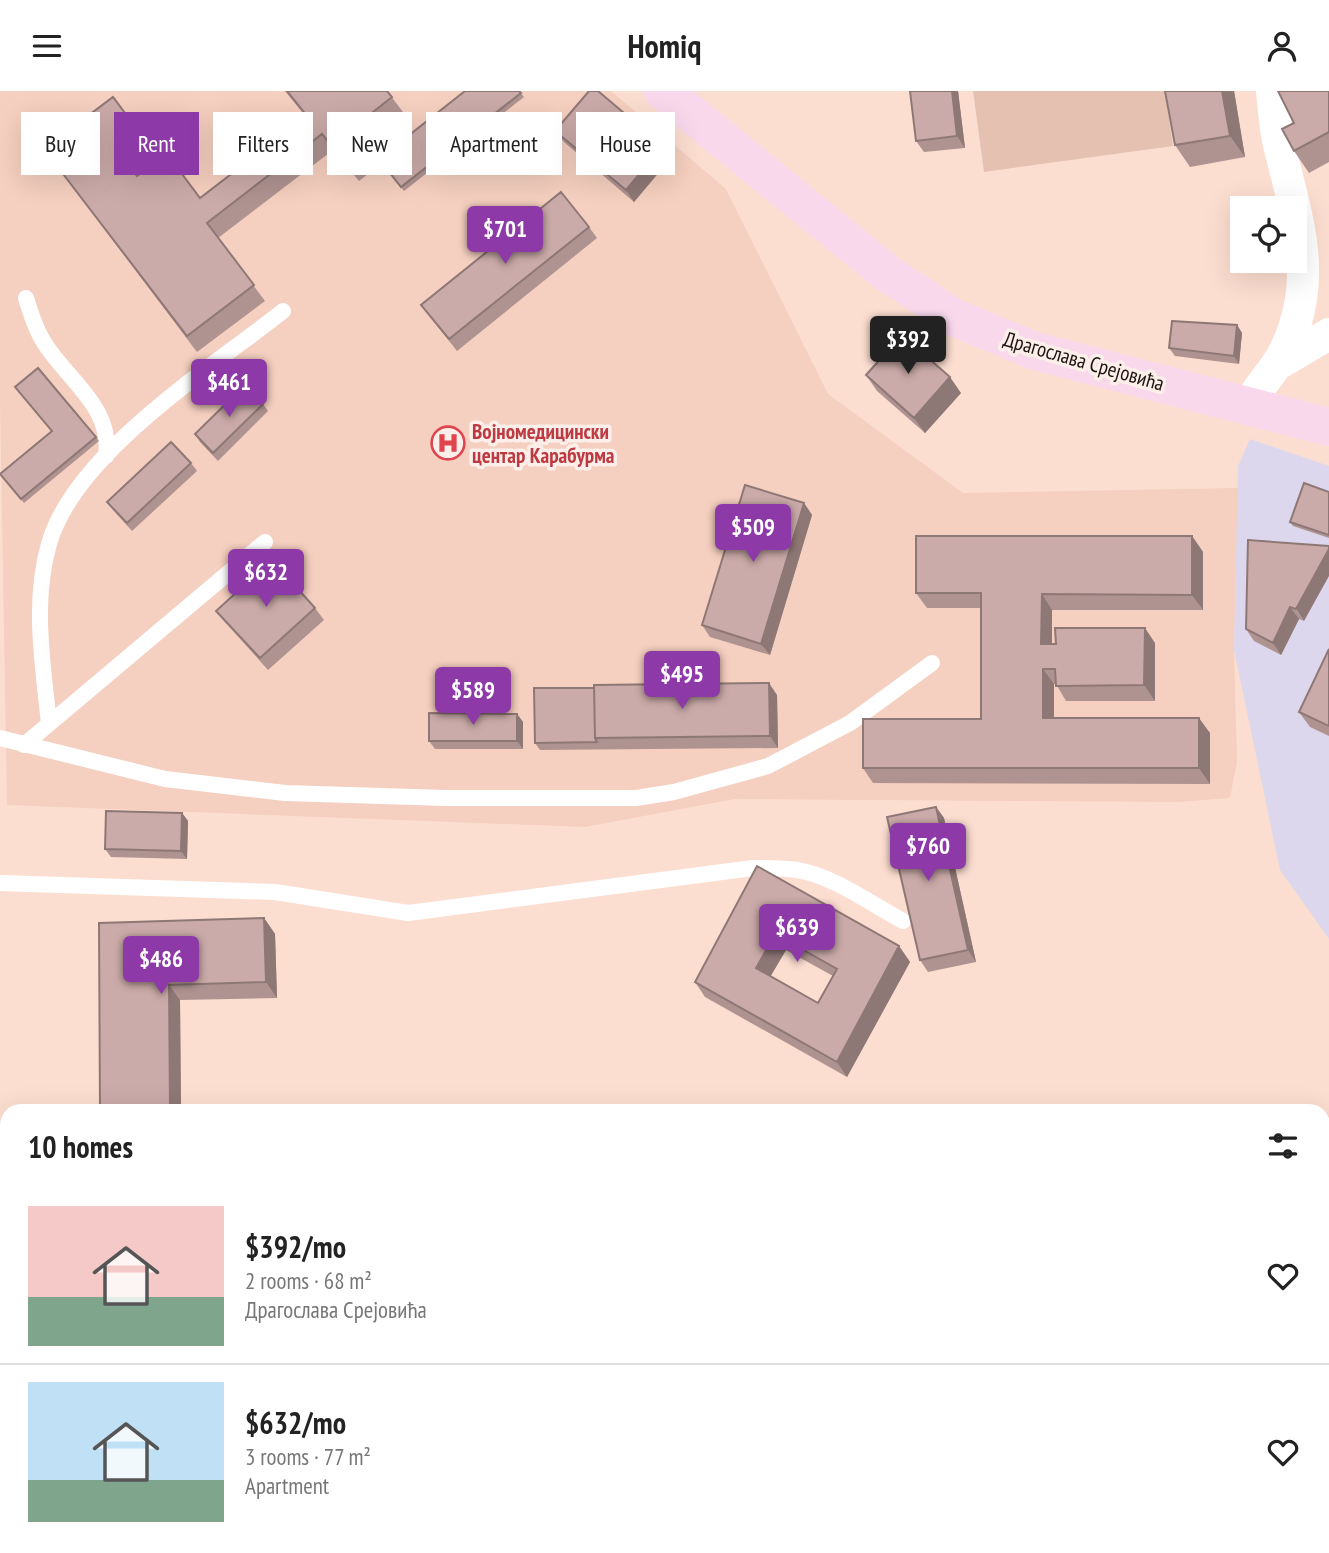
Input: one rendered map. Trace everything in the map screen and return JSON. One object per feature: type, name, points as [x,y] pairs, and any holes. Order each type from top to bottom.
[{"type":"main road","name":"Драгослава Срејовића","points":[[663,91],[887,273],[953,317],[1035,351],[1329,427]]},
{"type":"street","points":[[1248,406],[1278,363],[1295,323],[1301,297],[1301,226],[1279,147],[1272,91]]},
{"type":"street","points":[[1278,363],[1329,334]]},
{"type":"lane","points":[[26,298],[44,343],[89,398],[102,420],[107,433],[106,456]]},
{"type":"lane","points":[[49,724],[41,640],[41,601],[47,553],[67,505],[106,456],[138,425],[283,311]]},
{"type":"lane","points":[[24,745],[265,542]]},
{"type":"lane","points":[[0,738],[165,779],[285,793],[446,798],[636,798],[674,792],[768,767],[850,723],[932,663]]},
{"type":"lane","points":[[0,883],[275,893],[408,913],[753,868],[778,869],[799,870],[821,878],[903,921]]},
{"type":"shaded area","name":"Војномедицински центар Карабурма","points":[[0,91],[611,91],[636,112],[576,112],[576,175],[675,175],[675,146],[726,189],[828,394],[963,493],[1238,488],[1234,650],[1237,761],[1230,798],[1178,802],[735,799],[585,827],[7,805],[0,398]]},
{"type":"shaded area","points":[[973,91],[1165,91],[1173,146],[984,172]]},
{"type":"shaded area","points":[[1250,439],[1329,466],[1329,939],[1280,870],[1234,650],[1238,466]]},
{"type":"building","points":[[287,91],[387,91],[392,97],[373,112],[327,112],[327,140],[322,134],[313,141],[313,112],[304,112]]},
{"type":"building","points":[[465,91],[521,93],[497,112],[438,112]]},
{"type":"building","points":[[589,91],[598,91],[623,112],[576,112],[576,148],[562,137],[562,123]]},
{"type":"building","points":[[910,91],[952,91],[957,136],[916,141]]},
{"type":"building","points":[[1165,91],[1222,91],[1230,136],[1175,145]]},
{"type":"building","points":[[1278,91],[1329,91],[1329,132],[1294,151],[1282,129],[1294,123]]},
{"type":"building","points":[[113,97],[124,112],[114,112],[114,175],[183,175],[200,198],[230,175],[269,175],[207,223],[254,285],[187,336],[64,175],[100,175],[100,112],[93,112]]},
{"type":"building","points":[[426,122],[426,167],[401,187],[392,175],[412,175],[412,133]]},
{"type":"building","points":[[608,175],[639,175],[626,190]]},
{"type":"building","points":[[561,192],[589,227],[449,339],[421,305]]},
{"type":"building","points":[[1172,321],[1237,325],[1234,356],[1169,348]]},
{"type":"building","points":[[902,335],[950,377],[914,418],[866,375]]},
{"type":"building","points":[[38,368],[96,437],[21,499],[0,474],[52,431],[15,387]]},
{"type":"building","points":[[245,385],[263,404],[213,453],[195,434]]},
{"type":"building","points":[[171,442],[191,463],[127,523],[107,502]]},
{"type":"building","points":[[1304,483],[1329,492],[1329,535],[1290,522]]},
{"type":"building","points":[[745,485],[804,503],[761,644],[702,625]]},
{"type":"building","points":[[916,536],[1192,536],[1192,595],[1042,594],[1041,644],[1056,644],[1055,628],[1145,628],[1144,685],[1056,686],[1055,669],[1043,669],[1043,718],[1199,718],[1199,768],[863,768],[863,719],[981,719],[981,593],[916,593]]},
{"type":"building","points":[[1248,540],[1329,546],[1296,609],[1290,607],[1273,643],[1246,629]]},
{"type":"building","points":[[272,560],[315,608],[260,658],[216,611]]},
{"type":"building","points":[[1329,649],[1329,726],[1299,712]]},
{"type":"building","points":[[769,683],[770,736],[595,738],[594,685]]},
{"type":"building","points":[[534,688],[594,688],[597,742],[535,743]]},
{"type":"building","points":[[429,713],[517,714],[517,741],[429,741]]},
{"type":"building","points":[[936,807],[968,950],[920,960],[887,817]]},
{"type":"building","points":[[106,811],[182,813],[181,851],[105,849]]},
{"type":"building","points":[[757,866],[899,946],[837,1062],[695,982]],"holes":[[[775,934],[837,969],[818,1003],[756,968]]]},
{"type":"building","points":[[264,918],[266,982],[169,985],[170,1104],[100,1104],[99,923]]},
{"type":"place","name":"Војномедицински центар Карабурма","points":[[448,443]]}]
